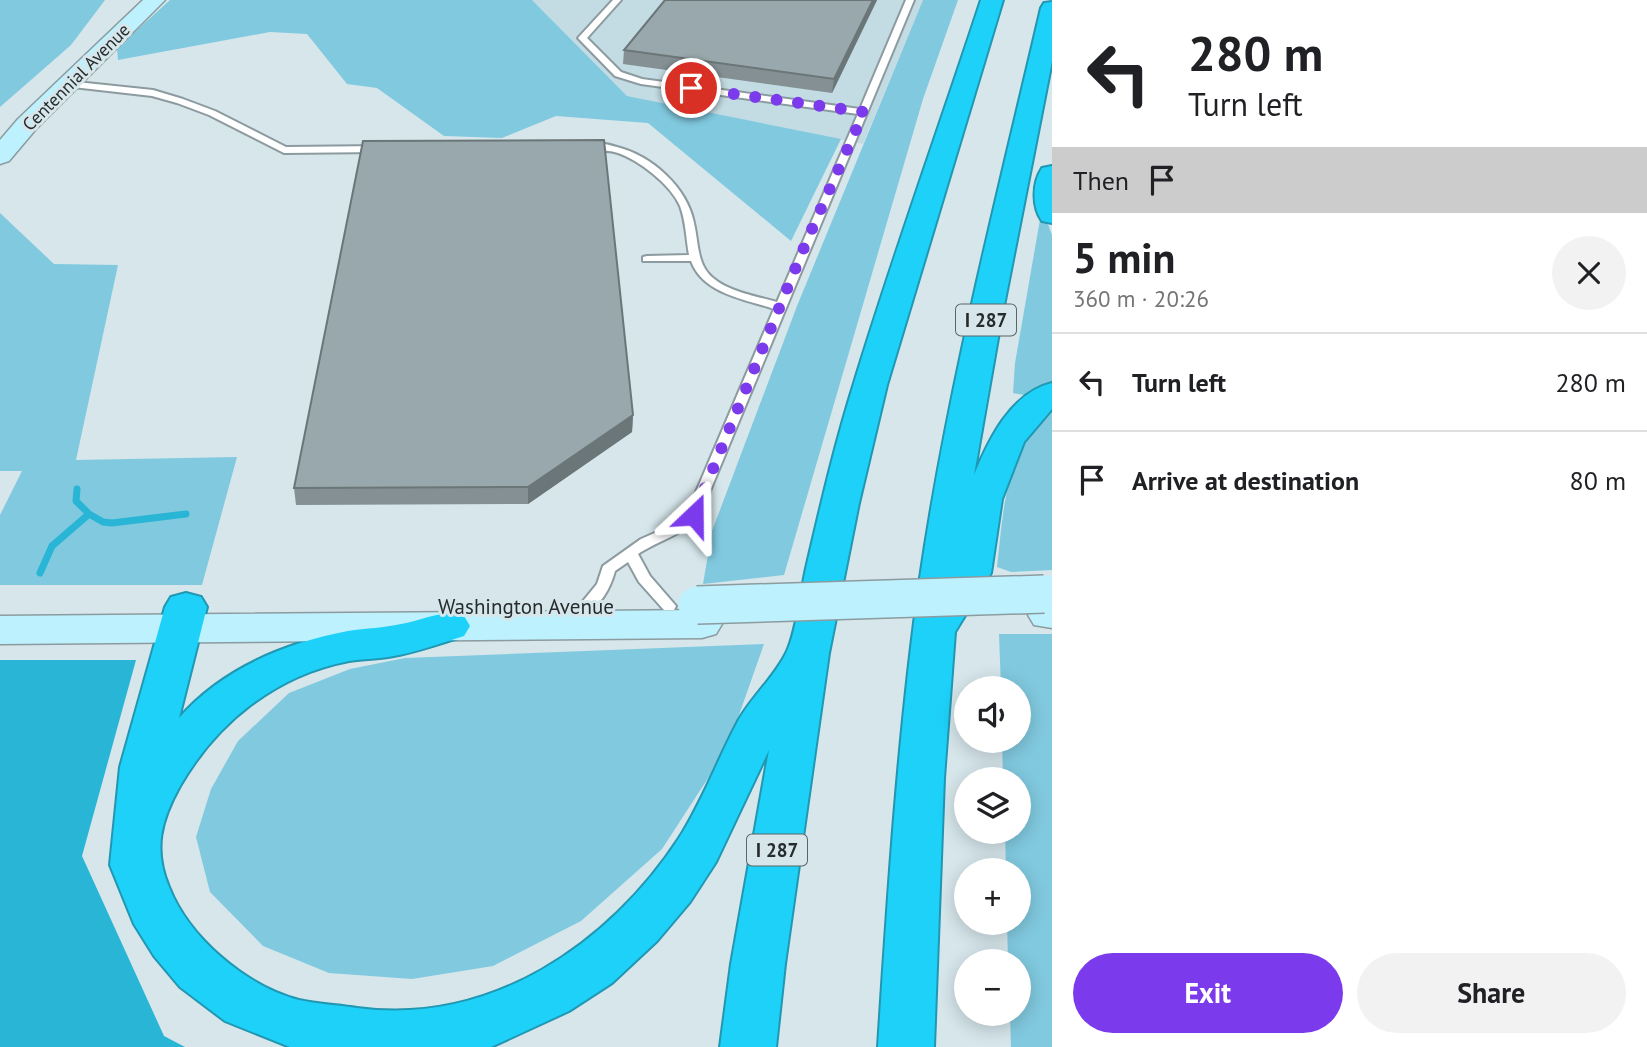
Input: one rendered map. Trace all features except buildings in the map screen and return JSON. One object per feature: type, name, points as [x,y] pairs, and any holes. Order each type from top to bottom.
[{"type":"highway","name":"I 287","points":[[748,1047],[758,964],[808,653],[840,503],[870,385],[992,0]]},
{"type":"highway","name":"I 287","points":[[906,1047],[917,818],[934,634],[950,510],[987,314],[1052,8]]},
{"type":"highway","points":[[1052,174],[1048,206],[1052,215]]},
{"type":"highway","points":[[934,634],[971,573],[983,499],[1007,440],[1035,405],[1052,393]]},
{"type":"highway","points":[[183,618],[143,767],[135,865],[152,909],[172,940],[199,970],[244,1004],[299,1025],[369,1035],[424,1033],[490,1022],[550,994],[593,966],[639,925],[699,848],[760,724],[808,653]]},
{"type":"highway","points":[[139,816],[169,760],[210,713],[237,689],[268,672],[305,657],[347,646],[397,640],[449,626]]},
{"type":"main road","name":"Centennial Avenue","points":[[97,26],[125,0]]},
{"type":"main road","name":"Centennial Avenue","points":[[0,156],[67,84],[155,0]]},
{"type":"main road","name":"Washington Avenue","points":[[0,608],[183,618],[449,626],[689,612],[1049,604]]},
{"type":"main road","name":"Washington Avenue","points":[[0,630],[183,618],[586,606],[689,612]]},
{"type":"lane","points":[[617,0],[582,38],[618,74],[641,81],[864,112]]},
{"type":"lane","points":[[586,606],[604,585],[608,569],[646,542],[680,527],[694,515],[910,0]]},
{"type":"lane","points":[[67,84],[153,93],[180,101],[212,113],[284,150],[393,149]]},
{"type":"lane","points":[[571,146],[615,149],[639,157],[660,174],[685,207],[704,276],[712,282],[781,307]]},
{"type":"lane","points":[[647,259],[697,258]]},
{"type":"lane","points":[[631,554],[645,579],[689,612]]},
{"type":"shaded area","points":[[0,0],[105,0],[71,45],[0,107]]},
{"type":"shaded area","points":[[170,0],[532,0],[627,96],[841,139],[791,241],[648,123],[556,116],[502,138],[444,136],[377,88],[347,84],[307,34],[270,32],[118,60],[117,48]]},
{"type":"shaded area","points":[[532,0],[923,0],[863,144],[627,96]]},
{"type":"shaded area","points":[[923,0],[958,0],[923,99],[784,575],[703,584],[712,531],[797,306]]},
{"type":"shaded area","points":[[1042,208],[1052,235],[1052,382],[1024,395],[1013,393],[1015,363]]},
{"type":"shaded area","points":[[0,213],[54,264],[118,265],[76,460],[237,457],[202,585],[0,585],[0,515],[22,471],[0,471]]},
{"type":"shaded area","points":[[1052,411],[1052,570],[1011,572],[997,567],[1009,483],[1024,445]]},
{"type":"shaded area","points":[[999,634],[1052,634],[1052,1047],[1011,1047],[1010,1026],[1031,1026],[1031,949],[1008,949],[1007,935],[1031,935],[1031,858],[1006,858],[1005,844],[1031,844],[1031,767],[1003,767],[1002,753],[1031,753],[1031,676],[1001,676]]},
{"type":"shaded area","points":[[764,644],[727,749],[662,849],[581,921],[493,966],[412,979],[329,973],[263,946],[210,892],[196,837],[211,789],[238,741],[289,693],[350,669],[405,658]]},
{"type":"shaded area","points":[[0,660],[136,660],[82,856],[164,1036],[185,1047],[0,1047]]},
{"type":"waterway","points":[[77,489],[76,501],[89,514]]},
{"type":"waterway","points":[[40,573],[52,546],[89,514]]},
{"type":"waterway","points":[[89,514],[103,522],[112,523],[186,514]]},
{"type":"route","points":[[691,88],[864,112],[808,238],[694,515]]}]
